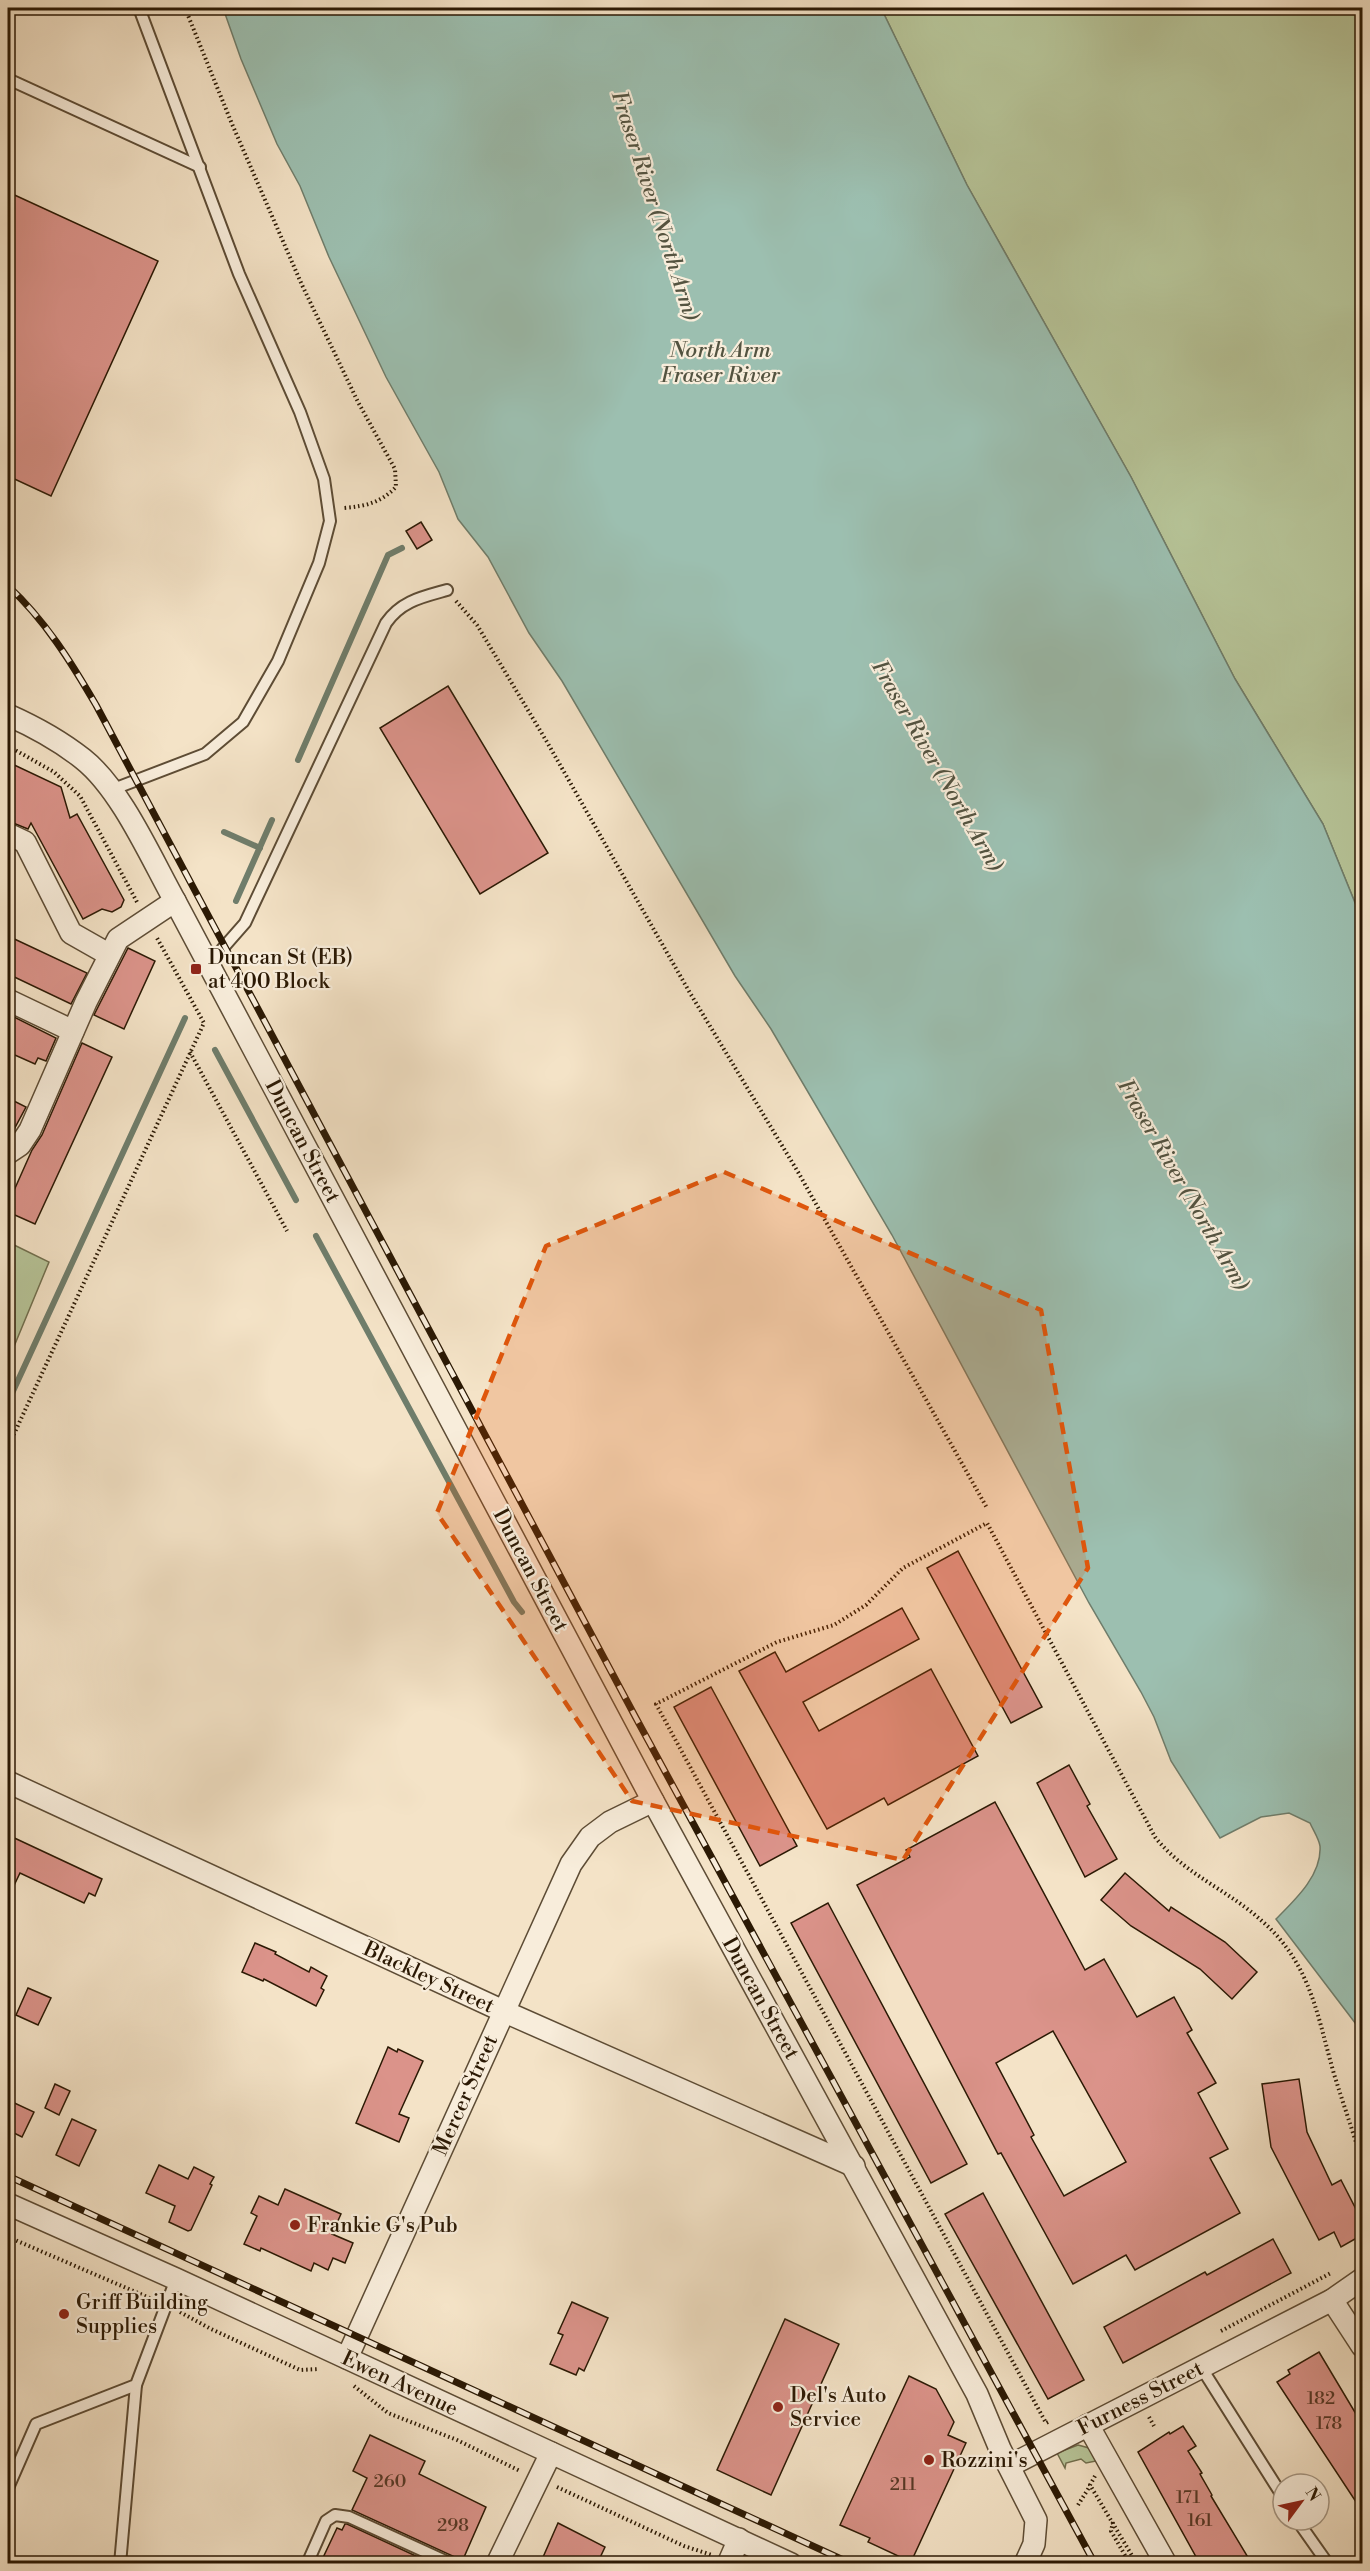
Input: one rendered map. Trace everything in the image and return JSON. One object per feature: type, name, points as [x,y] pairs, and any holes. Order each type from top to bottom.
[{"type":"street","name":"Duncan Street","points":[[8,715],[45,732],[84,760],[111,790],[175,901],[653,1801],[977,2394],[1009,2466]]},
{"type":"street","points":[[8,834],[25,842],[71,933],[108,954]]},
{"type":"street","points":[[8,1153],[20,1145],[30,1130],[108,954],[118,939],[175,901]]},
{"type":"street","points":[[8,1000],[73,1030]]},
{"type":"street","name":"Blackley Street","points":[[8,1782],[503,2012],[854,2166]]},
{"type":"street","name":"Mercer Street","points":[[347,2358],[571,1864],[590,1837],[610,1822],[653,1801]]},
{"type":"street","name":"Ewen Avenue","points":[[8,2204],[176,2279],[791,2564]]},
{"type":"street","name":"Furness Street","points":[[1009,2466],[1332,2300],[1362,2279]]},
{"type":"street","points":[[1332,2300],[1362,2346]]},
{"type":"street","points":[[1088,2425],[1166,2564]]},
{"type":"street","points":[[497,2564],[551,2453]]},
{"type":"street","points":[[1009,2466],[1036,2520],[1034,2544],[1025,2564]]},
{"type":"street","points":[[722,2560],[739,2540]]},
{"type":"lane","points":[[111,790],[205,754],[243,722],[278,661],[319,563],[330,521],[324,479],[300,412],[239,274],[139,8]]},
{"type":"lane","points":[[8,79],[200,167]]},
{"type":"lane","points":[[208,964],[245,923],[386,623],[393,613],[412,599],[447,591]]},
{"type":"lane","points":[[120,2564],[136,2385],[176,2279]]},
{"type":"lane","points":[[1201,2367],[1271,2478]]},
{"type":"lane","points":[[8,2488],[36,2424],[136,2385]]},
{"type":"lane","points":[[307,2564],[326,2521],[335,2515],[349,2517],[452,2564]]},
{"type":"lane","points":[[1305,2532],[1328,2564]]},
{"type":"path","points":[[185,8],[232,124],[302,285],[358,402],[395,469],[396,487],[384,499],[365,506],[328,509]]},
{"type":"path","points":[[447,591],[477,625],[547,742],[690,993],[798,1172],[987,1508]]},
{"type":"path","points":[[8,746],[54,772],[80,796],[204,1023],[8,1447]]},
{"type":"path","points":[[190,1052],[287,1231]]},
{"type":"path","points":[[1056,2418],[1046,2423],[656,1704],[777,1642],[834,1625],[866,1605],[903,1568],[987,1523],[1155,1837],[1165,1850],[1185,1868],[1261,1920],[1291,1950],[1308,1982],[1362,2160]]},
{"type":"path","points":[[8,2237],[147,2297]]},
{"type":"path","points":[[1214,2334],[1337,2270]]},
{"type":"path","points":[[184,2314],[300,2370],[325,2370]]},
{"type":"path","points":[[348,2380],[388,2413],[457,2440],[527,2474]]},
{"type":"path","points":[[1147,2413],[1154,2426]]},
{"type":"path","points":[[1078,2505],[1097,2472]]},
{"type":"path","points":[[549,2484],[684,2546],[722,2560]]},
{"type":"path","points":[[1090,2485],[1137,2564]]},
{"type":"path","points":[[1113,2522],[1111,2530],[1130,2564]]},
{"type":"highlighted area","points":[[724,1172],[1041,1310],[1088,1568],[903,1860],[632,1801],[437,1513],[546,1246]]},
{"type":"shaded area","points":[[881,8],[1362,8],[1362,920],[1323,824],[1235,679],[1131,477],[967,185]]},
{"type":"shaded area","points":[[8,1242],[49,1262],[8,1361]]},
{"type":"shaded area","points":[[1078,2445],[1089,2448],[1096,2461],[1086,2463],[1081,2459],[1066,2463],[1065,2468],[1057,2453]]},
{"type":"water","name":"North Arm Fraser River","points":[[223,8],[881,8],[967,185],[1131,477],[1235,679],[1323,824],[1362,920],[1362,2032],[1276,1919],[1306,1886],[1317,1867],[1320,1846],[1310,1823],[1289,1813],[1261,1817],[1220,1838],[1171,1761],[1154,1717],[1141,1692],[1089,1603],[892,1235],[771,1029],[735,976],[562,681],[529,633],[488,557],[458,519],[439,472],[386,377],[329,257],[300,186],[277,144],[241,59]]},
{"type":"building","points":[[8,192],[158,261],[51,496],[8,476]]},
{"type":"building","points":[[421,522],[432,540],[417,549],[406,531]]},
{"type":"building","points":[[448,686],[548,853],[480,894],[380,728]]},
{"type":"building","points":[[8,762],[61,787],[70,818],[77,814],[124,900],[121,907],[112,912],[102,909],[83,919],[31,823],[28,829],[8,821]]},
{"type":"building","points":[[8,936],[87,973],[71,1004],[8,974]]},
{"type":"building","points":[[128,948],[155,961],[124,1029],[94,1015]]},
{"type":"building","points":[[8,1014],[56,1038],[46,1061],[38,1058],[35,1064],[8,1052]]},
{"type":"building","points":[[82,1043],[112,1057],[35,1224],[8,1212],[8,1204],[32,1150],[42,1135]]},
{"type":"building","points":[[8,1098],[26,1107],[11,1135],[8,1134]]},
{"type":"building","points":[[958,1551],[1042,1707],[1011,1723],[927,1568]]},
{"type":"building","points":[[902,1608],[919,1639],[803,1702],[819,1731],[931,1669],[978,1756],[888,1805],[884,1798],[827,1829],[739,1671],[775,1652],[786,1672]]},
{"type":"building","points":[[711,1687],[797,1846],[760,1866],[674,1707]]},
{"type":"building","points":[[1069,1765],[1090,1804],[1087,1806],[1117,1859],[1085,1877],[1037,1783]]},
{"type":"building","points":[[995,1802],[1085,1970],[1104,1959],[1137,2017],[1174,1997],[1192,2030],[1187,2033],[1216,2083],[1198,2093],[1228,2149],[1210,2158],[1240,2213],[1135,2270],[1126,2255],[1073,2284],[1001,2153],[998,2154],[857,1885],[910,1857],[906,1850]],"holes":[[[1053,2031],[1126,2162],[1064,2196],[1031,2137],[1034,2135],[996,2063]]]},
{"type":"building","points":[[8,1835],[102,1879],[95,1896],[89,1893],[84,1903],[20,1873],[8,1898]]},
{"type":"building","points":[[1125,1873],[1169,1911],[1171,1907],[1225,1942],[1257,1972],[1232,1999],[1200,1969],[1131,1926],[1101,1900]]},
{"type":"building","points":[[828,1903],[967,2164],[931,2183],[791,1923]]},
{"type":"building","points":[[255,1943],[276,1952],[275,1954],[309,1972],[311,1967],[327,1976],[321,1988],[324,1990],[316,2006],[264,1979],[263,1981],[242,1972]]},
{"type":"building","points":[[28,1988],[51,1998],[38,2025],[16,2015]]},
{"type":"building","points":[[388,2047],[397,2052],[398,2049],[423,2061],[399,2114],[409,2118],[399,2142],[356,2123]]},
{"type":"building","points":[[1299,2079],[1307,2132],[1332,2185],[1341,2180],[1362,2221],[1362,2235],[1341,2247],[1334,2232],[1319,2240],[1271,2147],[1262,2084]]},
{"type":"building","points":[[55,2084],[70,2091],[59,2115],[45,2108]]},
{"type":"building","points":[[8,2100],[34,2112],[22,2137],[8,2130]]},
{"type":"building","points":[[72,2119],[96,2130],[79,2166],[56,2155]]},
{"type":"building","points":[[159,2165],[188,2179],[194,2167],[214,2177],[191,2230],[188,2231],[169,2222],[175,2206],[146,2193]]},
{"type":"building","name":"Frankie G's Pub","points":[[285,2189],[341,2214],[332,2234],[353,2243],[345,2263],[333,2258],[328,2270],[314,2263],[311,2271],[261,2248],[260,2251],[244,2244],[257,2216],[251,2213],[259,2196],[278,2205]]},
{"type":"building","points":[[983,2193],[1084,2380],[1048,2399],[945,2214]]},
{"type":"building","points":[[1273,2239],[1291,2273],[1123,2363],[1104,2327],[1205,2272],[1207,2275]]},
{"type":"building","points":[[572,2302],[608,2318],[584,2371],[579,2368],[576,2375],[550,2364],[563,2335],[558,2333]]},
{"type":"building","name":"Del's Auto Service","points":[[785,2319],[839,2344],[771,2495],[717,2470]]},
{"type":"building","points":[[1319,2352],[1362,2424],[1362,2511],[1277,2382],[1290,2374],[1288,2370]]},
{"type":"building","points":[[909,2376],[936,2389],[954,2422],[948,2435],[966,2443],[911,2562],[868,2542],[870,2538],[840,2525]]},
{"type":"building","points":[[1183,2426],[1196,2446],[1188,2451],[1202,2473],[1200,2474],[1211,2496],[1252,2564],[1200,2564],[1138,2452],[1169,2432],[1170,2434]]},
{"type":"building","points":[[370,2435],[425,2461],[419,2474],[486,2507],[461,2564],[455,2557],[352,2510],[367,2478],[353,2471]]},
{"type":"building","points":[[558,2523],[605,2547],[597,2564],[540,2564]]},
{"type":"building","points":[[345,2524],[433,2564],[320,2564],[337,2528],[342,2530]]},
{"type":"waterway","points":[[298,760],[388,555],[402,548]]},
{"type":"waterway","points":[[236,901],[272,820]]},
{"type":"waterway","points":[[224,832],[260,848]]},
{"type":"waterway","points":[[8,1402],[185,1018]]},
{"type":"waterway","points":[[215,1050],[296,1200]]},
{"type":"waterway","points":[[316,1236],[514,1602],[522,1612]]},
{"type":"railway","points":[[8,586],[46,627],[96,705],[636,1718],[1095,2564]]},
{"type":"railway","points":[[8,2176],[852,2564]]},
{"type":"place","name":"Duncan St (EB) at 400 Block","points":[[196,969]]},
{"type":"place","name":"Frankie G's Pub","points":[[295,2225]]},
{"type":"place","name":"Griff Building Supplies","points":[[64,2314]]},
{"type":"place","name":"Del's Auto Service","points":[[778,2407]]},
{"type":"place","name":"Rozzini's","points":[[929,2460]]},
{"type":"water label","name":"Fraser River (North Arm)","points":[[656,205]]},
{"type":"water label","name":"Fraser River (North Arm)","points":[[938,765]]},
{"type":"water label","name":"Fraser River (North Arm)","points":[[1184,1184]]}]
